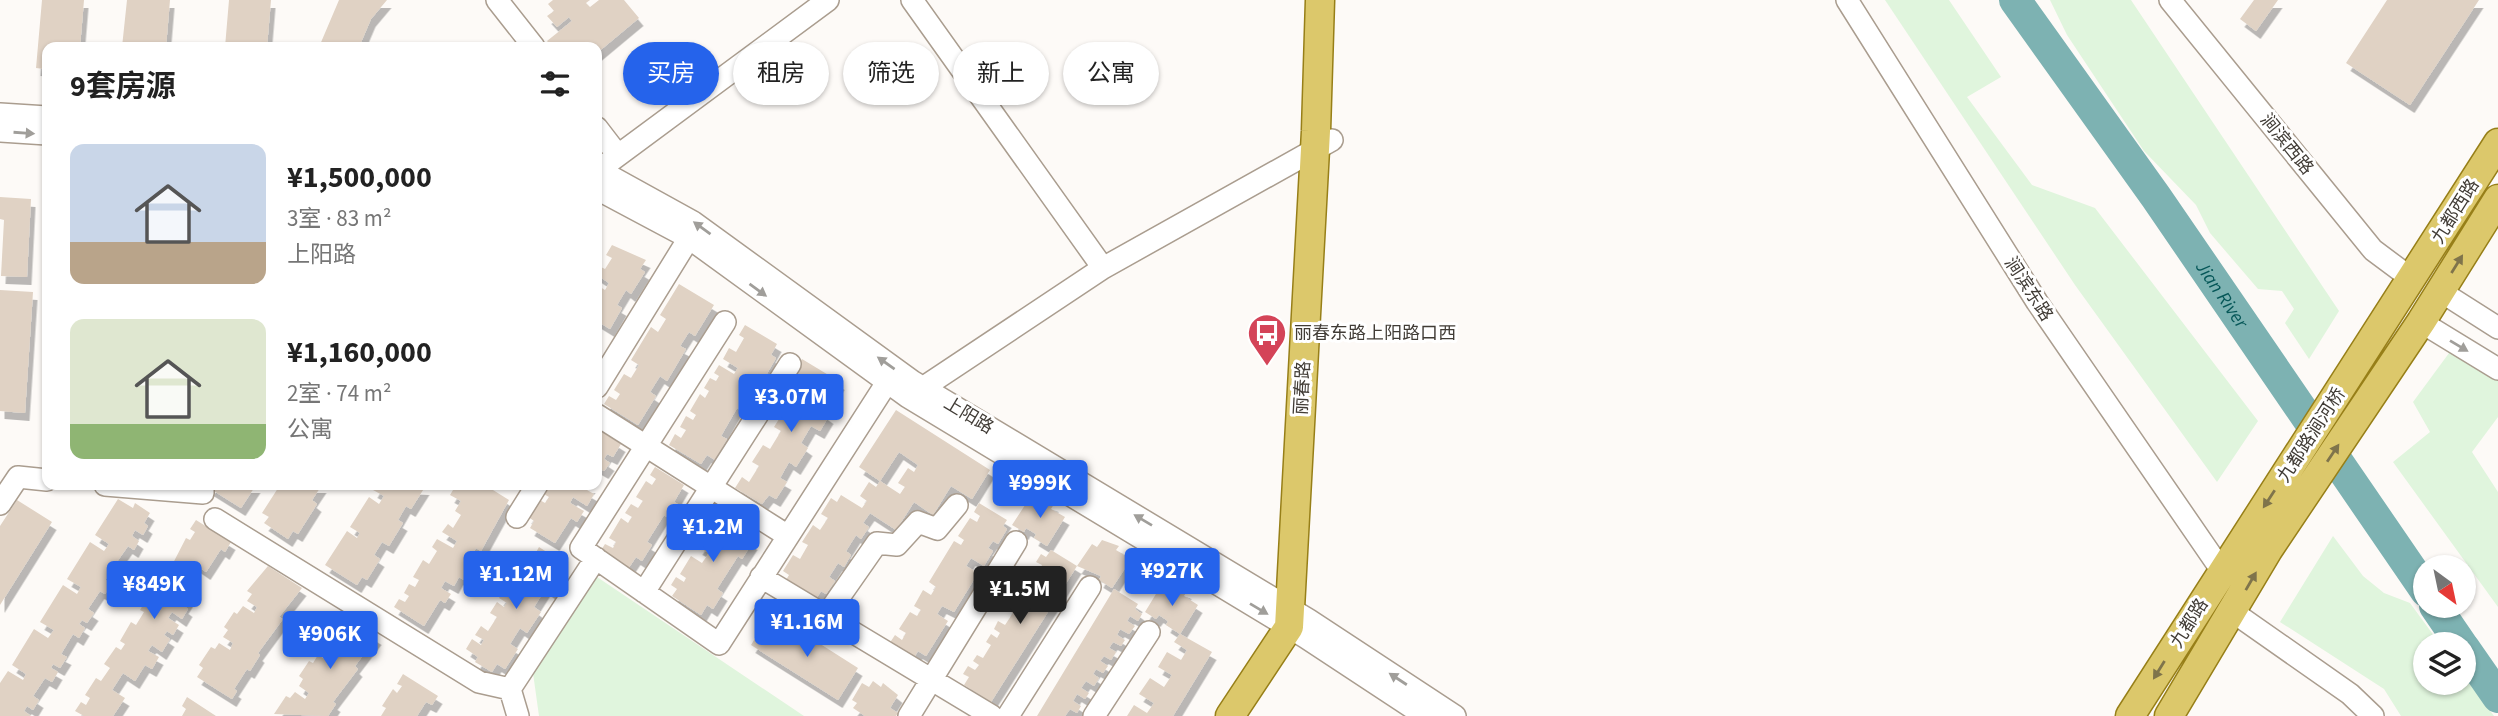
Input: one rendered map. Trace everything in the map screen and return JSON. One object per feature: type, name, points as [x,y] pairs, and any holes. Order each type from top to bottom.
[{"type":"main road","name":"丽春路","points":[[1320,0],[1323,145]]},
{"type":"main road","name":"丽春路","points":[[1298,623],[1323,145],[1336,0]]},
{"type":"main road","name":"九都西路","points":[[2412,279],[2498,143]]},
{"type":"main road","name":"九都西路","points":[[2421,322],[2498,199]]},
{"type":"main road","name":"九都路涧河桥","points":[[2248,530],[2412,279]]},
{"type":"main road","name":"九都路涧河桥","points":[[2268,550],[2421,322]]},
{"type":"main road","name":"九都路","points":[[2130,716],[2248,530]]},
{"type":"main road","name":"九都路","points":[[2169,716],[2268,550]]},
{"type":"main road","points":[[1230,716],[1298,623]]},
{"type":"main road","points":[[1253,716],[1298,623]]},
{"type":"street","points":[[497,0],[530,42]]},
{"type":"street","points":[[602,170],[617,154],[828,0]]},
{"type":"street","points":[[912,0],[1103,268]]},
{"type":"street","name":"涧滨东路","points":[[1847,0],[2037,302],[2222,571]]},
{"type":"street","name":"涧滨西路","points":[[2169,0],[2373,250],[2412,279]]},
{"type":"street","points":[[0,114],[42,117]]},
{"type":"street","points":[[0,131],[42,134]]},
{"type":"street","points":[[602,134],[617,154]]},
{"type":"street","points":[[915,392],[1103,268],[1323,145]]},
{"type":"street","name":"上阳路","points":[[602,177],[693,222],[915,392],[1455,716]]},
{"type":"street","name":"上阳路","points":[[602,178],[689,238],[886,384],[915,392]]},
{"type":"street","points":[[602,379],[689,238]]},
{"type":"street","points":[[2440,291],[2498,328]]},
{"type":"street","points":[[725,322],[581,548],[719,644],[886,384]]},
{"type":"street","points":[[2421,322],[2498,369]]},
{"type":"street","points":[[645,592],[790,364]]},
{"type":"street","points":[[602,418],[788,536]]},
{"type":"street","points":[[0,504],[18,477],[42,479]]},
{"type":"street","points":[[170,490],[203,493],[203,490]]},
{"type":"street","points":[[517,517],[534,490]]},
{"type":"street","points":[[826,616],[877,543],[897,545],[918,522],[937,529],[957,505]]},
{"type":"street","points":[[215,519],[480,682],[510,688]]},
{"type":"street","points":[[909,716],[933,681],[1016,542]]},
{"type":"street","points":[[518,716],[510,688],[596,558]]},
{"type":"street","points":[[761,577],[992,716]]},
{"type":"street","points":[[1008,716],[1090,587]]},
{"type":"street","points":[[2233,612],[2350,694],[2373,716]]},
{"type":"street","name":"上阳路","points":[[1298,623],[1425,716]]},
{"type":"street","points":[[1094,716],[1149,632]]},
{"type":"green space","points":[[1885,0],[1949,0],[2001,77],[1967,97],[2032,185],[2095,208],[2258,421],[2217,482],[2075,285]]},
{"type":"green space","points":[[2050,0],[2131,0],[2339,311],[2309,359],[2285,323],[2294,309],[2282,291],[2258,289],[2210,233],[2196,205],[2144,151],[2067,35]]},
{"type":"green space","points":[[2452,349],[2498,377],[2498,417],[2472,452],[2498,492],[2498,607],[2476,577],[2476,555],[2460,555],[2393,462],[2430,432],[2413,402]]},
{"type":"green space","points":[[2333,536],[2363,576],[2384,593],[2410,603],[2413,607],[2413,618],[2421,618],[2431,632],[2413,632],[2413,695],[2476,695],[2476,692],[2494,716],[2401,716],[2384,689],[2280,622]]},
{"type":"green space","points":[[597,577],[804,716],[539,716],[533,673]]},
{"type":"building","points":[[42,0],[84,0],[80,42],[42,42],[42,69],[36,68]]},
{"type":"building","points":[[127,0],[170,0],[166,42],[123,42]]},
{"type":"building","points":[[229,0],[271,0],[267,42],[225,42]]},
{"type":"building","points":[[339,0],[387,0],[371,19],[361,42],[321,42]]},
{"type":"building","points":[[553,0],[590,0],[586,3],[590,7],[599,0],[624,0],[639,18],[602,49],[602,42],[548,42],[572,21],[569,17],[557,27],[547,16],[554,11],[548,4]]},
{"type":"building","points":[[2254,0],[2278,0],[2256,31],[2240,19]]},
{"type":"building","points":[[2387,0],[2479,0],[2410,105],[2346,63]]},
{"type":"building","points":[[0,197],[31,199],[27,277],[1,276],[4,220],[0,219]]},
{"type":"building","points":[[612,245],[646,260],[640,269],[645,272],[631,294],[626,290],[617,305],[622,308],[610,329],[602,324],[602,288],[605,290],[609,283],[602,278],[602,268],[605,269],[612,258],[606,255]]},
{"type":"building","points":[[679,284],[714,305],[695,336],[689,332],[680,346],[686,349],[667,381],[660,376],[650,392],[656,396],[638,425],[604,404],[609,396],[616,400],[620,394],[614,390],[624,374],[631,378],[639,365],[631,360],[651,327],[658,332],[666,319],[660,315]]},
{"type":"building","points":[[0,290],[33,292],[25,413],[0,411]]},
{"type":"building","points":[[745,325],[777,344],[771,355],[776,358],[765,377],[758,373],[748,390],[755,394],[744,412],[737,408],[721,436],[727,439],[715,460],[707,455],[701,464],[669,445],[675,434],[681,438],[686,430],[680,427],[686,416],[693,420],[696,415],[690,411],[700,394],[705,398],[709,391],[704,388],[710,378],[716,381],[719,376],[714,373],[719,365],[734,374],[738,368],[723,359],[729,348],[736,352],[744,338],[739,335]]},
{"type":"building","points":[[802,359],[840,382],[822,411],[829,416],[820,431],[811,426],[801,443],[808,448],[796,467],[789,462],[780,478],[787,482],[776,499],[769,495],[762,504],[735,488],[742,477],[749,482],[759,466],[752,462],[763,445],[770,449],[781,431],[774,427],[786,408],[793,413],[800,403],[793,399],[803,383],[792,376]]},
{"type":"building","points":[[896,410],[990,470],[972,499],[951,486],[933,515],[914,502],[896,530],[870,513],[863,523],[869,527],[861,539],[856,535],[846,551],[851,555],[844,567],[838,563],[829,577],[835,581],[826,594],[821,591],[816,599],[786,580],[789,575],[783,571],[793,555],[800,559],[808,545],[802,542],[813,525],[820,530],[828,518],[821,514],[831,498],[837,502],[841,495],[862,508],[867,501],[860,496],[869,482],[876,487],[880,481],[859,467]],"holes":[[[899,452],[918,465],[914,472],[908,468],[898,483],[905,487],[900,494],[880,481]]]},
{"type":"building","points":[[602,432],[621,444],[613,457],[607,454],[604,459],[610,463],[604,471]]},
{"type":"building","points":[[655,467],[684,485],[674,502],[679,505],[670,519],[664,515],[647,542],[652,545],[642,561],[636,557],[628,569],[600,552],[605,544],[613,548],[616,542],[609,538],[621,518],[628,523],[632,517],[625,513],[631,504],[638,508],[643,501],[636,497],[646,481],[652,485],[656,479],[650,475]]},
{"type":"building","points":[[212,490],[253,490],[241,508]]},
{"type":"building","points":[[277,490],[319,490],[312,500],[317,504],[298,534],[293,531],[288,539],[264,523],[269,517],[262,513]]},
{"type":"building","points":[[373,490],[423,490],[411,509],[406,506],[398,520],[403,523],[389,546],[382,542],[374,555],[380,559],[367,580],[362,577],[357,585],[325,565],[347,531],[357,538],[360,533],[350,527],[369,497],[379,504],[384,496]]},
{"type":"building","points":[[453,490],[493,490],[509,500],[481,551],[476,548],[467,563],[472,567],[464,580],[459,577],[454,586],[445,581],[441,588],[451,594],[445,603],[440,600],[424,626],[394,607],[399,599],[405,602],[409,596],[404,593],[409,584],[415,587],[419,580],[413,577],[423,560],[429,564],[437,551],[432,547],[437,539],[453,548],[457,541],[442,532],[448,524],[453,528],[461,515],[455,511],[461,501],[450,495]]},
{"type":"building","points":[[544,490],[587,490],[594,494],[587,506],[573,497],[570,503],[584,511],[577,522],[571,518],[555,543],[530,528],[534,521],[527,516],[538,499],[545,503],[549,497],[542,493]]},
{"type":"building","points":[[1037,498],[1054,504],[1051,509],[1065,517],[1047,546],[1034,538],[1036,534],[1026,528],[1024,532],[1012,525],[1027,502],[1033,506]]},
{"type":"building","points":[[118,499],[133,508],[135,503],[150,513],[144,523],[148,526],[143,535],[135,530],[132,536],[139,541],[134,550],[128,546],[114,566],[121,570],[115,579],[109,575],[105,580],[112,584],[105,594],[100,591],[88,609],[94,613],[87,623],[82,620],[79,624],[85,628],[79,638],[73,634],[61,654],[67,657],[60,668],[53,664],[51,668],[58,672],[52,682],[45,678],[33,696],[39,700],[33,710],[27,706],[24,711],[31,716],[0,716],[0,683],[8,671],[23,680],[26,674],[12,665],[34,629],[48,638],[54,630],[40,622],[63,585],[77,594],[81,587],[67,579],[90,542],[104,551],[109,544],[95,535]]},
{"type":"building","points":[[17,500],[52,522],[0,605],[0,526]]},
{"type":"building","points":[[979,503],[1007,520],[1003,526],[1007,529],[998,544],[993,541],[988,548],[993,551],[984,566],[971,558],[966,566],[978,573],[954,612],[942,606],[937,614],[948,621],[926,656],[918,651],[913,659],[889,644],[895,635],[902,640],[906,633],[899,629],[910,612],[917,616],[921,610],[914,606],[923,590],[931,595],[936,587],[929,582],[954,541],[961,545],[964,540],[958,536],[970,518],[977,522],[980,516],[974,512]]},
{"type":"building","points":[[729,513],[754,529],[748,539],[753,542],[742,559],[738,556],[717,589],[723,593],[713,609],[707,605],[701,615],[672,596],[677,589],[671,585],[676,577],[684,582],[686,578],[680,574],[691,556],[702,563],[709,553],[698,547],[709,530],[716,534],[720,529],[712,524],[717,517],[724,521]]},
{"type":"building","points":[[196,520],[231,542],[225,552],[221,549],[206,572],[193,563],[183,578],[196,587],[184,606],[188,609],[182,619],[172,612],[168,618],[179,625],[173,635],[167,631],[164,635],[170,639],[162,652],[152,645],[148,651],[159,657],[152,669],[145,665],[135,681],[123,673],[112,690],[125,698],[113,716],[84,716],[75,711],[81,702],[86,705],[90,698],[85,695],[96,678],[101,681],[110,668],[104,664],[116,647],[121,650],[125,644],[120,641],[131,622],[136,625],[144,612],[140,610],[151,592],[155,594],[160,587],[155,584],[166,567],[170,569],[186,538],[190,540],[195,532],[190,529]]},
{"type":"building","points":[[1102,540],[1119,546],[1116,550],[1131,559],[1112,588],[1099,580],[1101,576],[1077,566],[1092,544],[1097,547]]},
{"type":"building","points":[[539,547],[562,562],[554,575],[562,580],[553,593],[546,588],[534,607],[541,612],[527,633],[520,628],[510,644],[518,649],[505,669],[497,664],[492,672],[475,662],[478,657],[466,649],[472,639],[481,645],[484,640],[475,635],[481,626],[488,631],[497,617],[490,613],[497,602],[504,607],[507,603],[499,598],[506,588],[512,592],[521,579],[514,574],[519,566],[526,570],[529,565],[522,561],[528,551],[534,556]]},
{"type":"building","points":[[1051,550],[1077,566],[991,702],[964,685],[969,677],[963,674],[968,666],[975,670],[979,665],[973,661],[977,655],[983,658],[991,645],[986,642],[991,634],[997,638],[1000,633],[994,629],[998,621],[1005,625],[1013,613],[1006,609],[1011,600],[1018,604],[1022,598],[1016,594],[1020,587],[1027,591],[1035,578],[1028,574],[1032,567],[1039,571],[1042,565],[1036,562],[1041,554],[1046,557]]},
{"type":"building","points":[[268,566],[302,588],[279,617],[283,619],[258,653],[260,655],[250,671],[247,669],[234,689],[237,691],[232,699],[197,677],[203,668],[199,665],[211,647],[215,649],[219,643],[230,650],[233,643],[223,637],[228,630],[224,627],[234,612],[237,614],[243,606],[254,613],[257,607],[247,601],[252,594],[247,591]]},
{"type":"building","points":[[1170,585],[1187,591],[1184,596],[1198,605],[1180,634],[1166,625],[1168,621],[1159,615],[1156,619],[1145,612],[1159,589],[1165,593]]},
{"type":"building","points":[[1114,589],[1138,604],[1135,609],[1142,614],[1138,621],[1130,616],[1127,621],[1135,626],[1129,634],[1120,629],[1117,635],[1125,640],[1121,646],[1113,642],[1109,648],[1116,652],[1111,660],[1104,656],[1100,661],[1108,666],[1103,673],[1096,669],[1093,674],[1099,678],[1094,686],[1086,681],[1081,688],[1089,693],[1085,699],[1077,694],[1073,701],[1081,706],[1077,713],[1070,709],[1065,716],[1037,716]]},
{"type":"building","points":[[343,615],[377,637],[355,666],[358,669],[333,702],[336,704],[328,716],[274,714],[286,696],[290,698],[295,692],[305,699],[309,693],[299,686],[303,679],[299,676],[309,661],[313,663],[318,655],[329,662],[332,656],[322,650],[327,643],[323,641]]},
{"type":"building","points":[[781,619],[858,668],[838,700],[751,645],[759,632],[769,638]]},
{"type":"building","points":[[1180,634],[1212,652],[1173,716],[1127,716],[1134,705],[1147,713],[1154,703],[1139,694],[1150,678],[1164,687],[1172,675],[1158,667],[1167,652],[1181,660],[1187,650],[1174,642]]},
{"type":"building","points":[[403,674],[438,696],[432,705],[426,702],[417,716],[381,716],[386,708],[382,706],[393,689],[397,693],[402,686],[397,684]]},
{"type":"building","points":[[873,681],[881,687],[883,683],[898,695],[890,708],[898,713],[896,716],[865,716],[853,708],[857,703],[852,700],[862,683],[869,687]]},
{"type":"building","points":[[187,697],[216,716],[182,716],[186,709],[182,706]]},
{"type":"waterway","name":"Jian River","points":[[2015,0],[2156,197],[2413,572]]},
{"type":"waterway","name":"Jian River","points":[[2443,618],[2453,632]]},
{"type":"waterway","name":"Jian River","points":[[2476,665],[2498,697]]},
{"type":"place","name":"丽春东路上阳路口西","points":[[1267,367]]}]
